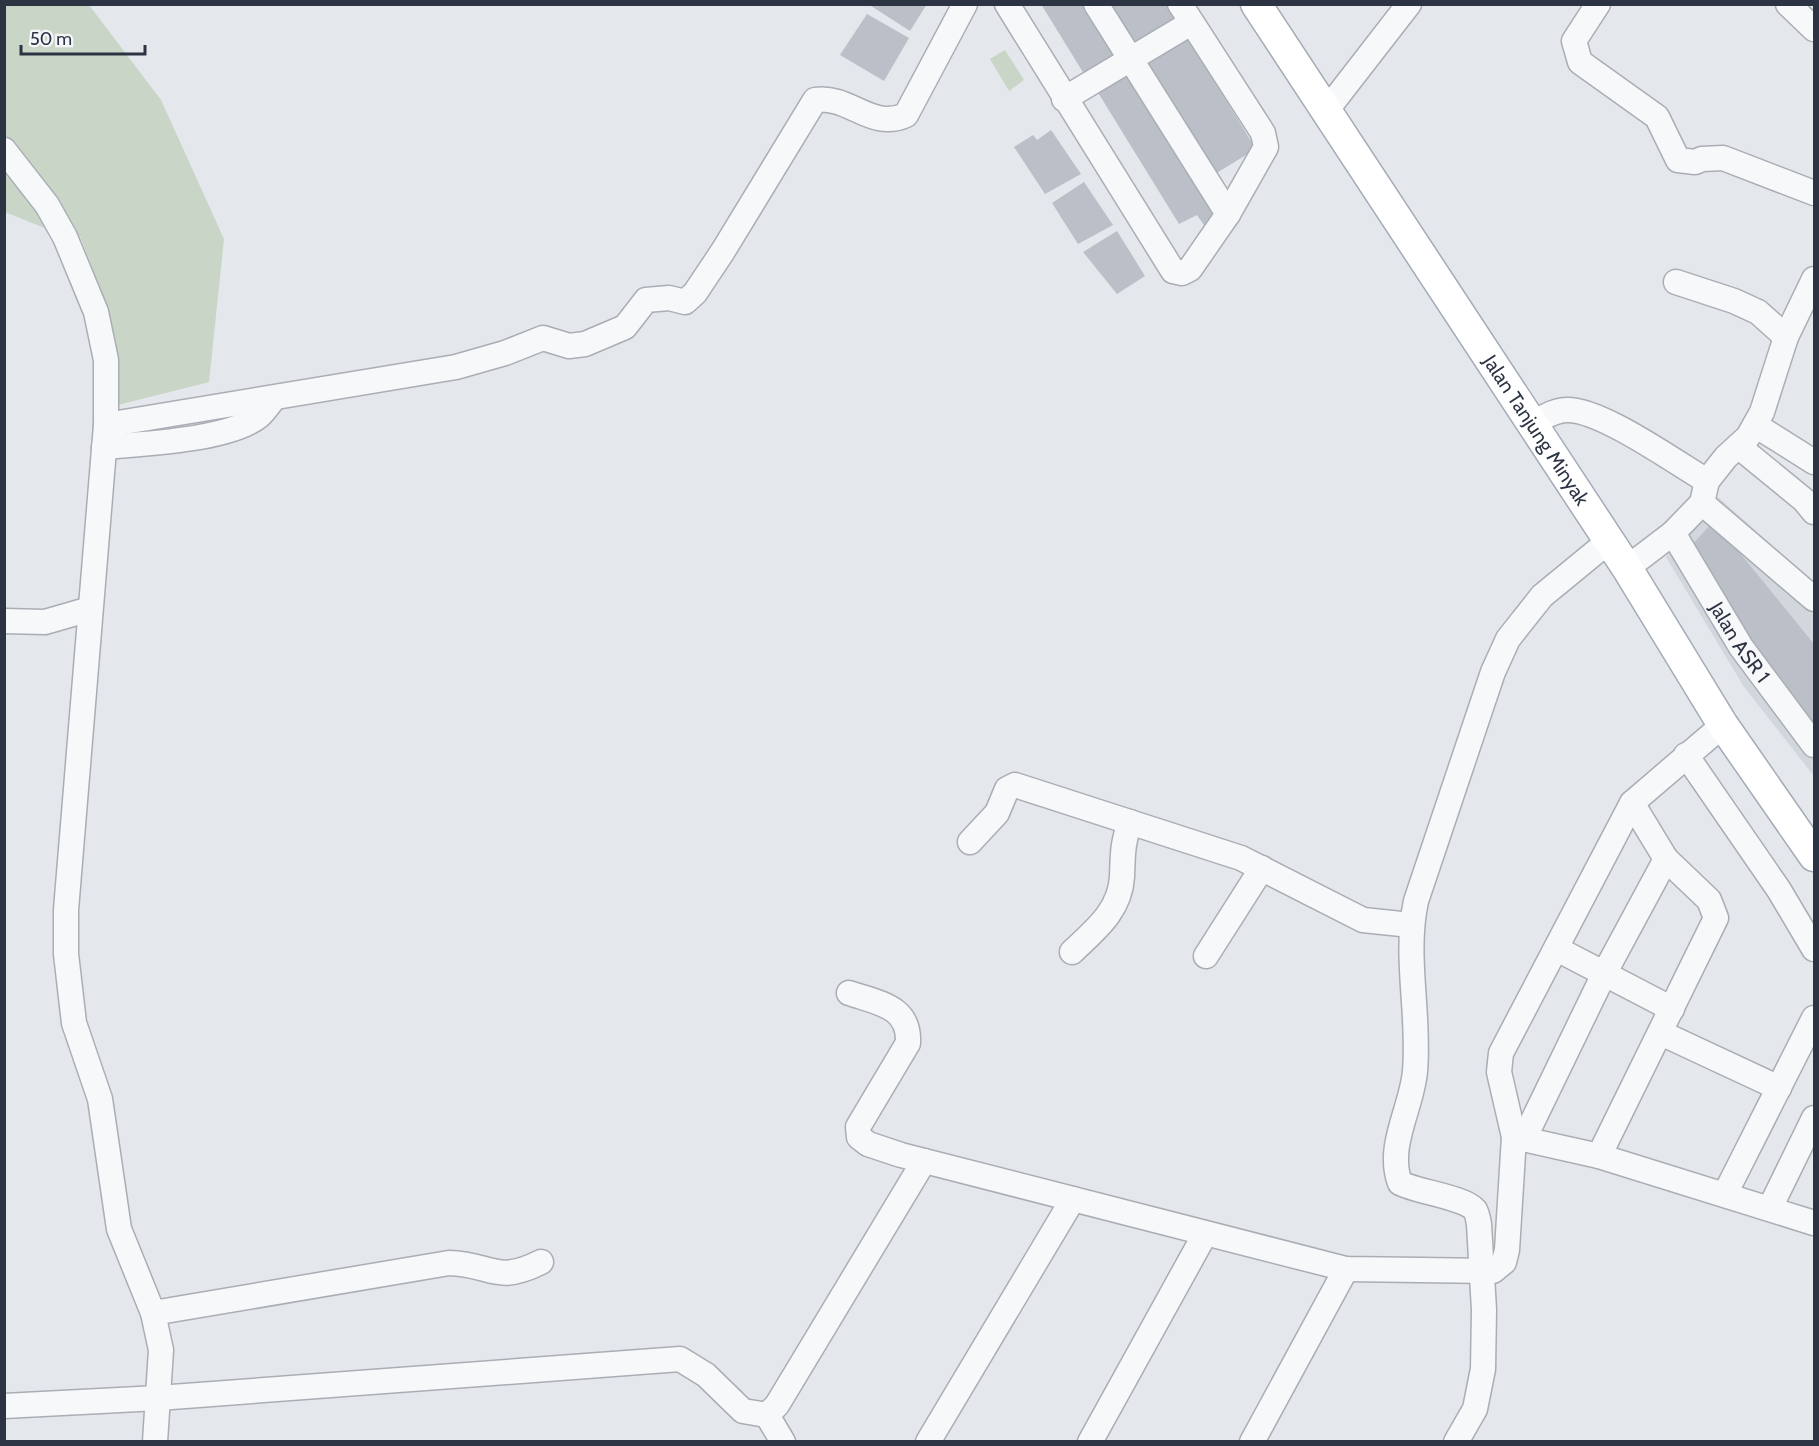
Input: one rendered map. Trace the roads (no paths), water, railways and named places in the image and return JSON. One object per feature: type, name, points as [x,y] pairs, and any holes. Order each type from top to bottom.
[{"type":"main road","name":"Jalan Tanjung Minyak","points":[[1256,4],[1627,568],[1723,725],[1815,856]]},
{"type":"street","points":[[105,436],[163,442],[218,432],[249,422],[259,416],[274,398],[456,367],[543,339],[569,346],[585,344],[625,327],[646,300],[669,298],[685,302],[695,293],[723,251],[815,100],[829,98],[882,120],[893,121],[906,115],[965,4]]},
{"type":"street","points":[[1007,4],[1064,99],[1173,271],[1182,273],[1190,269],[1228,214],[1266,147],[1263,133],[1185,14],[1130,60],[1064,99]]},
{"type":"street","points":[[1096,4],[1228,214]]},
{"type":"street","points":[[1326,111],[1408,4]]},
{"type":"street","points":[[1788,4],[1815,29]]},
{"type":"street","points":[[1590,8],[1574,41],[1580,62],[1658,117],[1678,160],[1695,162],[1702,159],[1723,158],[1815,193]]},
{"type":"street","points":[[4,150],[21,168],[52,213],[65,237],[96,312],[106,360],[105,436],[66,910],[66,954],[74,1023],[100,1099],[119,1229],[153,1314],[161,1350],[155,1442]]},
{"type":"street","points":[[1627,568],[1673,533],[1738,446],[1748,437],[1762,412],[1786,338],[1815,279]]},
{"type":"street","points":[[1676,282],[1709,295],[1734,301],[1758,312],[1786,338]]},
{"type":"street","points":[[1531,423],[1565,409],[1582,412],[1616,427],[1704,492],[1815,599]]},
{"type":"street","points":[[1755,425],[1815,462]]},
{"type":"street","points":[[1738,446],[1804,500],[1815,512]]},
{"type":"street","name":"Jalan ASR 1","points":[[1673,533],[1741,647],[1815,745]]},
{"type":"street","points":[[1456,1442],[1475,1409],[1483,1369],[1481,1273],[1476,1211],[1467,1204],[1413,1189],[1400,1183],[1395,1170],[1397,1139],[1411,1100],[1415,1070],[1411,925],[1416,901],[1493,672],[1508,639],[1542,596],[1609,541]]},
{"type":"street","points":[[4,621],[45,622],[90,609]]},
{"type":"street","points":[[1519,1138],[1499,1072],[1502,1053],[1632,803],[1723,725]]},
{"type":"street","points":[[1686,755],[1779,890],[1815,949]]},
{"type":"street","points":[[970,842],[997,813],[1007,789],[1015,785],[1196,842],[1262,868],[1363,920],[1411,925]]},
{"type":"street","points":[[1599,1156],[1716,918],[1709,900],[1666,859],[1632,803]]},
{"type":"street","points":[[1072,952],[1113,911],[1122,877],[1122,846],[1130,822]]},
{"type":"street","points":[[849,993],[893,1009],[904,1018],[909,1026],[908,1043],[858,1127],[860,1137],[868,1144],[924,1161],[1346,1269],[1481,1273],[1493,1271],[1504,1262],[1519,1138],[1666,859]]},
{"type":"street","points":[[1206,956],[1262,868]]},
{"type":"street","points":[[1557,949],[1672,1009]]},
{"type":"street","points":[[1725,1194],[1815,1018]]},
{"type":"street","points":[[1661,1033],[1779,1088]]},
{"type":"street","points":[[1770,1208],[1815,1118]]},
{"type":"street","points":[[1519,1138],[1599,1156],[1815,1223]]},
{"type":"street","points":[[767,1415],[777,1405],[924,1161]]},
{"type":"street","points":[[928,1442],[1073,1199]]},
{"type":"street","points":[[1090,1442],[1205,1234]]},
{"type":"street","points":[[153,1314],[449,1263],[464,1263],[508,1274],[521,1272],[541,1262]]},
{"type":"street","points":[[1252,1442],[1346,1269]]},
{"type":"street","points":[[4,1406],[158,1398],[680,1359],[706,1375],[743,1411],[767,1415],[783,1442]]}]
